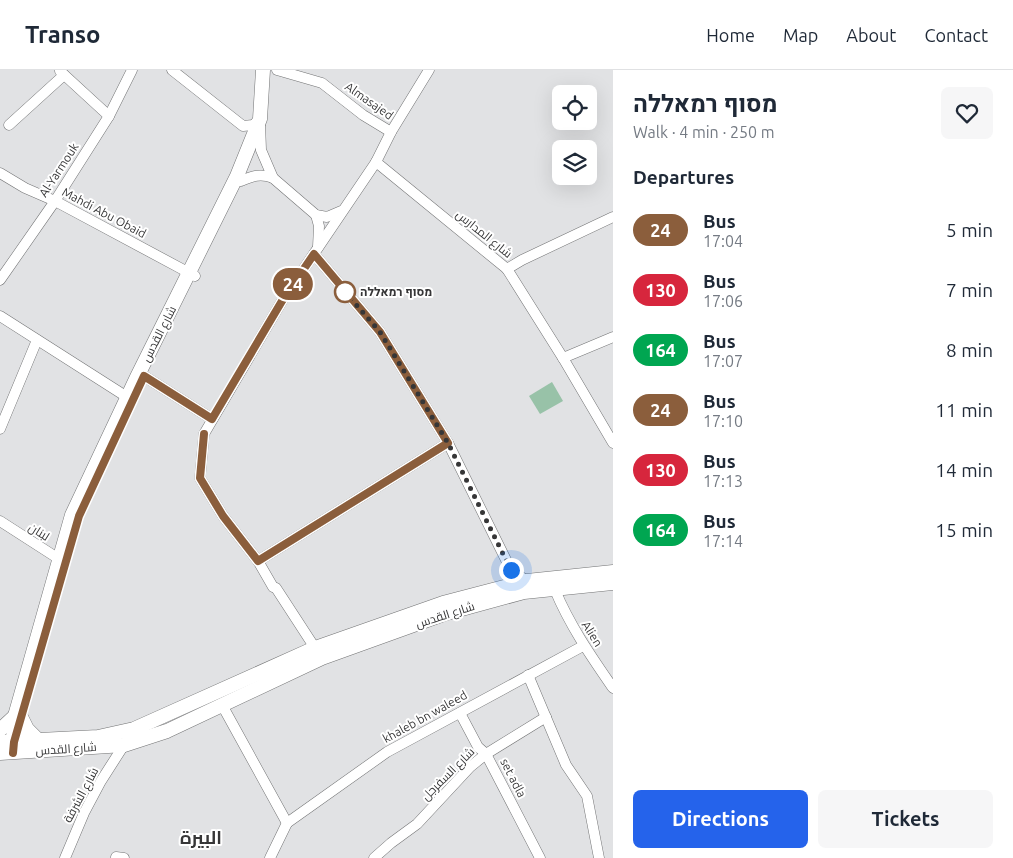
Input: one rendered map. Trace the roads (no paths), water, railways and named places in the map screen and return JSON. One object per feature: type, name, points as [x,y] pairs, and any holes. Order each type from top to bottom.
[{"type":"main road","points":[[192,275],[237,176],[260,119],[263,73]]},
{"type":"main road","points":[[7,747],[18,716],[63,559],[79,516],[141,377],[241,181],[252,155],[250,143]]},
{"type":"main road","name":"شارع القدس","points":[[7,747],[100,747],[124,745],[167,731],[222,705],[318,653],[447,613],[524,592],[613,572]]},
{"type":"main road","name":"شارع القدس","points":[[7,747],[39,740],[98,737],[134,730],[443,603],[526,581],[553,585],[613,583]]},
{"type":"main road","points":[[0,730],[18,716]]},
{"type":"main road","points":[[18,716],[27,729],[39,740]]},
{"type":"street","name":"Al-Yarmouk","points":[[0,280],[55,201],[109,116],[132,70]]},
{"type":"street","points":[[172,70],[243,126],[253,125],[260,119]]},
{"type":"street","name":"Almasajed","points":[[263,73],[276,70],[322,83],[363,115],[392,132]]},
{"type":"street","points":[[318,653],[276,588],[273,587],[258,561],[223,516],[200,478],[204,434],[282,301],[376,162],[429,70]]},
{"type":"street","points":[[9,125],[62,72],[109,116]]},
{"type":"street","points":[[260,119],[261,150],[273,178]]},
{"type":"street","points":[[236,121],[250,143]]},
{"type":"street","name":"شارع المدارس","points":[[376,162],[507,269],[613,217]]},
{"type":"street","name":"Mahdi Abu Obaid","points":[[0,173],[25,188],[55,201],[192,275]]},
{"type":"street","points":[[241,181],[258,175],[267,175],[316,215],[327,217],[342,211]]},
{"type":"street","points":[[316,215],[319,226],[316,251],[380,332],[448,443],[511,570],[526,581]]},
{"type":"street","points":[[507,269],[563,358],[613,443]]},
{"type":"street","points":[[0,316],[131,398]]},
{"type":"street","points":[[563,358],[613,337]]},
{"type":"street","points":[[0,429],[37,340]]},
{"type":"street","points":[[141,377],[212,419]]},
{"type":"street","points":[[258,561],[448,443]]},
{"type":"street","name":"لبنان","points":[[0,522],[63,559]]},
{"type":"street","points":[[506,586],[511,570]]},
{"type":"street","name":"Alien","points":[[553,585],[566,617],[613,688]]},
{"type":"street","name":"khaleb bn waleed","points":[[287,823],[387,752],[584,646]]},
{"type":"street","points":[[528,675],[566,765],[587,796],[599,858]]},
{"type":"street","points":[[222,705],[287,823],[270,858]]},
{"type":"street","name":"set adla","points":[[460,713],[478,747],[486,754],[540,858]]},
{"type":"street","name":"شارع السفرجل","points":[[374,858],[417,824],[470,767],[486,754],[546,717]]},
{"type":"street","name":"شارع الشرفة","points":[[65,858],[84,813],[101,781],[124,745]]},
{"type":"street","points":[[100,747],[106,750],[109,756],[101,781]]},
{"type":"place","name":"מסוף רמאללה","points":[[345,292]]},
{"type":"district","name":"البيرة","points":[[201,838]]}]
